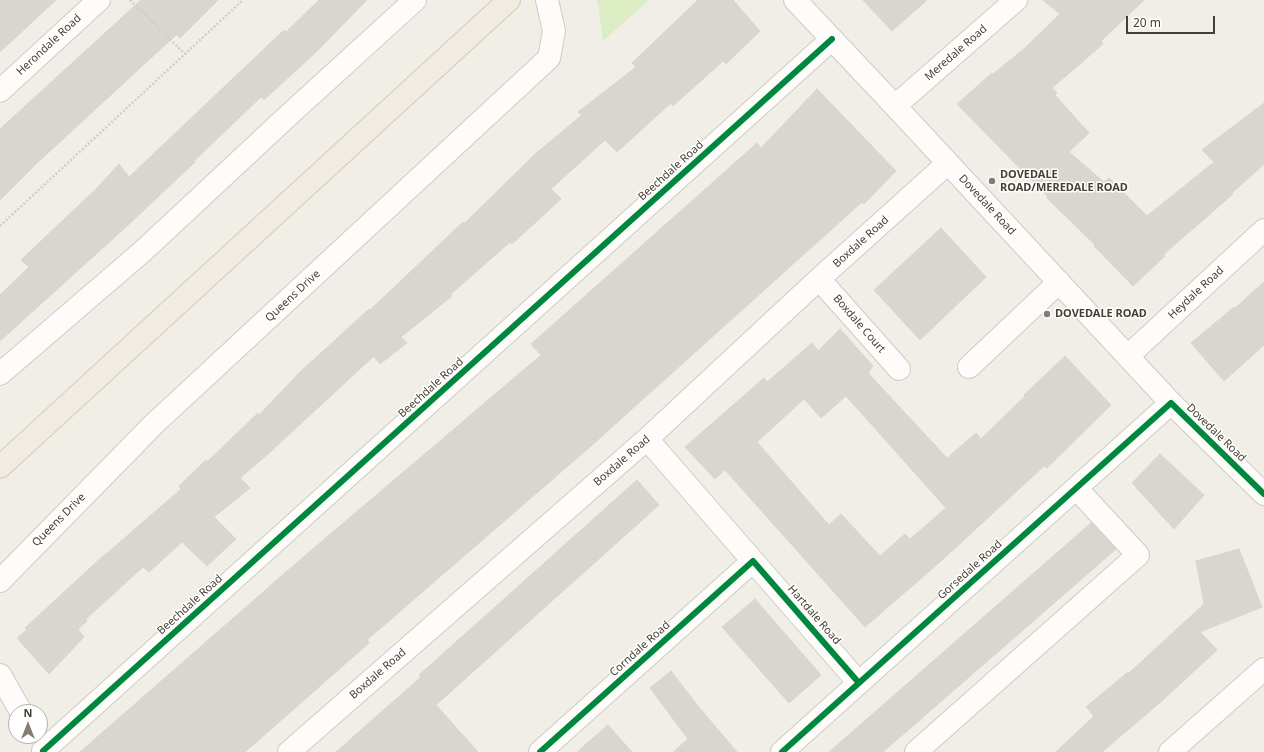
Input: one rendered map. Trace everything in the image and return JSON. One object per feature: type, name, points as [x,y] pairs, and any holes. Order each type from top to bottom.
[{"type":"main road","points":[[0,467],[509,0]]},
{"type":"street","name":"Herondale Road","points":[[0,91],[99,0]]},
{"type":"street","points":[[0,374],[143,251],[415,0]]},
{"type":"street","name":"Queens Drive","points":[[0,581],[155,424],[549,58],[554,31],[547,0]]},
{"type":"street","name":"Dovedale Road","points":[[795,0],[1171,403],[1264,494]]},
{"type":"street","name":"Meredale Road","points":[[895,106],[1016,0]]},
{"type":"street","name":"Beechdale Road","points":[[40,746],[832,39]]},
{"type":"street","name":"Boxdale Road","points":[[288,752],[647,439],[948,163]]},
{"type":"street","name":"Heydale Road","points":[[1128,356],[1264,230]]},
{"type":"street","name":"Boxdale Court","points":[[819,280],[899,369]]},
{"type":"street","points":[[969,367],[1059,282]]},
{"type":"street","name":"Gorsedale Road","points":[[782,752],[1171,403]]},
{"type":"street","name":"Hartdale Road","points":[[647,439],[860,683]]},
{"type":"street","points":[[916,752],[1138,555],[1076,488]]},
{"type":"street","name":"Corndale Road","points":[[540,752],[753,561]]},
{"type":"street","points":[[1170,752],[1264,669]]},
{"type":"street","points":[[0,675],[16,704]]},
{"type":"path","points":[[130,0],[185,54]]},
{"type":"path","points":[[0,226],[243,0]]},
{"type":"green space","points":[[596,0],[649,0],[603,41],[598,4]]},
{"type":"building","points":[[0,0],[56,0],[0,52]]},
{"type":"building","points":[[141,0],[218,0],[180,38],[177,34],[35,165],[0,200],[0,129]]},
{"type":"building","points":[[319,0],[367,0],[317,51],[264,100],[261,97],[126,227],[0,341],[0,295],[29,267],[21,260],[97,188],[119,164],[129,177],[284,30],[286,32]]},
{"type":"building","points":[[698,0],[733,0],[760,31],[726,64],[723,61],[673,106],[671,103],[617,152],[605,140],[551,189],[561,199],[512,244],[510,242],[451,294],[452,296],[401,337],[407,343],[380,364],[374,356],[240,478],[250,488],[214,517],[236,539],[207,566],[182,542],[149,572],[143,567],[86,619],[87,621],[78,629],[84,637],[49,674],[17,638],[27,630],[25,628],[104,555],[181,489],[179,486],[206,460],[207,462],[258,413],[259,415],[300,372],[369,309],[370,310],[463,222],[465,223],[534,155],[582,115],[578,112],[636,67],[632,63]]},
{"type":"building","points":[[863,0],[927,0],[892,31]]},
{"type":"building","points":[[1043,0],[1144,0],[1101,41],[1103,44],[1052,88],[1057,93],[1055,95],[1089,133],[1069,152],[1104,182],[1109,178],[1147,216],[1214,162],[1202,150],[1264,103],[1264,164],[1232,193],[1233,194],[1163,255],[1165,256],[1133,286],[957,104],[992,73],[993,74],[1025,48],[1060,14]]},
{"type":"building","points":[[817,89],[896,171],[864,204],[862,202],[591,446],[367,640],[369,643],[245,752],[80,752],[294,565],[541,355],[531,344],[757,143],[761,148]]},
{"type":"building","points":[[941,228],[986,277],[920,340],[874,290]]},
{"type":"building","points":[[1264,282],[1264,345],[1224,381],[1191,343],[1234,307],[1235,308]]},
{"type":"building","points":[[840,329],[873,366],[868,373],[947,458],[976,433],[981,439],[1065,356],[1111,405],[1047,468],[1044,466],[940,562],[865,627],[725,470],[715,479],[685,447],[764,378],[767,382],[812,343],[818,351]],"holes":[[[846,396],[946,508],[910,539],[905,534],[880,556],[841,514],[829,525],[757,442],[804,399],[821,418]]]},
{"type":"building","points":[[1160,454],[1204,495],[1174,529],[1132,483]]},
{"type":"building","points":[[637,480],[659,505],[436,705],[478,752],[336,752],[421,677],[419,675]]},
{"type":"building","points":[[1091,523],[1116,549],[883,752],[829,752]]},
{"type":"building","points":[[1239,549],[1262,607],[1200,632],[1217,650],[1163,700],[1102,752],[1056,752],[1094,716],[1086,707],[1128,672],[1129,673],[1204,604],[1196,561]]},
{"type":"building","points":[[755,599],[821,675],[789,703],[722,627]]},
{"type":"building","points":[[671,671],[737,752],[673,752],[688,739],[650,688]]},
{"type":"building","points":[[608,725],[632,752],[577,752]]},
{"type":"cycle path","points":[[43,751],[832,39]]},
{"type":"cycle path","points":[[782,752],[1171,403],[1264,494]]},
{"type":"cycle path","points":[[540,752],[753,561],[859,683]]},
{"type":"place","name":"DOVEDALE ROAD/MEREDALE ROAD","points":[[992,181]]},
{"type":"place","name":"DOVEDALE ROAD","points":[[1047,314]]}]
